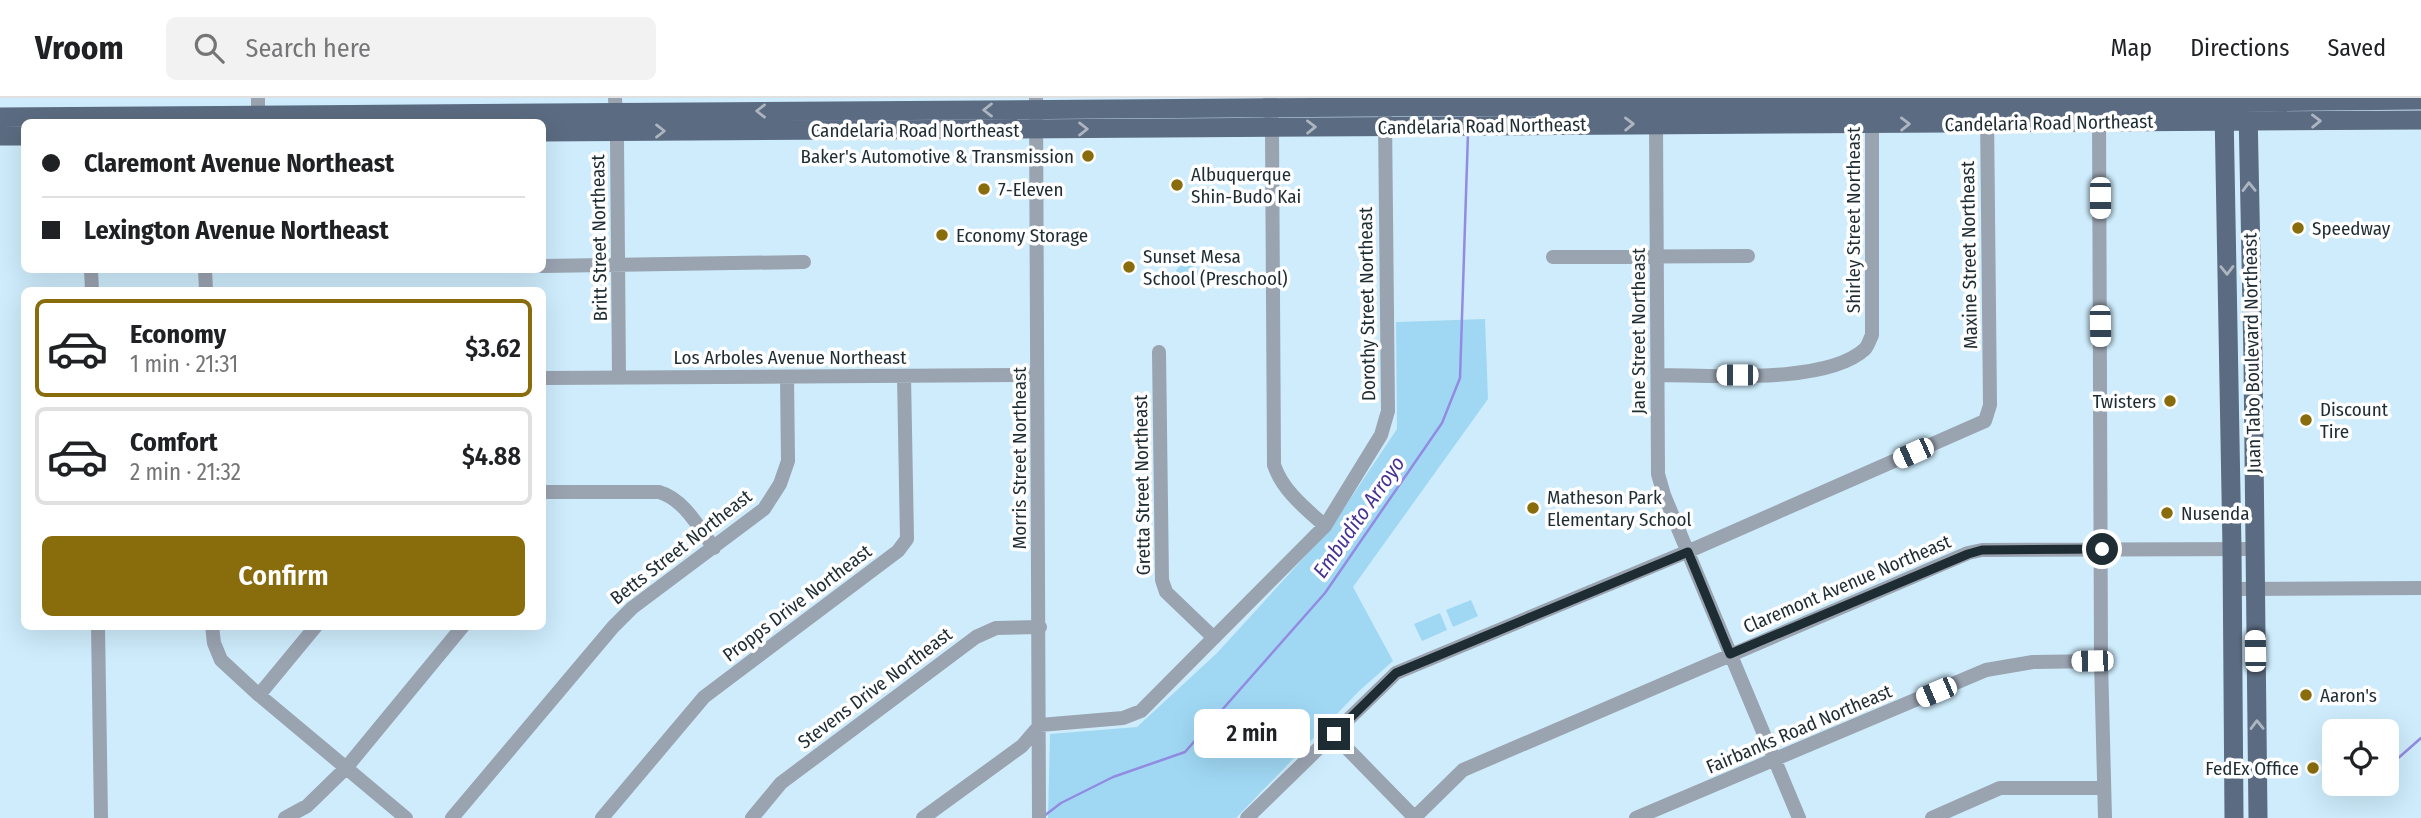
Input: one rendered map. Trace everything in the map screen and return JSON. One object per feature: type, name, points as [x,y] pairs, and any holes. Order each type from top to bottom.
[{"type":"main road","name":"Candelaria Road Northeast","points":[[203,119],[258,112],[497,111],[615,114],[1385,110],[1450,117],[1661,109],[1872,115],[2099,113],[2421,100]]},
{"type":"main road","name":"Juan Tabo Boulevard Northeast","points":[[2224,107],[2234,818]]},
{"type":"main road","name":"Candelaria Road Northeast","points":[[2248,107],[2421,120]]},
{"type":"main road","name":"Juan Tabo Boulevard Northeast","points":[[2248,107],[2258,818]]},
{"type":"main road","name":"Candelaria Road Northeast","points":[[546,131],[615,114]]},
{"type":"main road","name":"Candelaria Road Northeast","points":[[0,117],[59,119]]},
{"type":"main road","points":[[0,136],[21,136]]},
{"type":"street","name":"Jane Street Northeast","points":[[1661,109],[1656,257],[1658,474],[1664,495],[1799,818]]},
{"type":"street","name":"Dorothy Street Northeast","points":[[1325,526],[1381,435],[1388,411],[1385,110]]},
{"type":"street","points":[[923,818],[1022,746],[1040,725],[1123,718],[1141,711],[1325,526],[1288,491],[1279,479],[1274,465],[1271,111]]},
{"type":"street","name":"Morris Street Northeast","points":[[1037,112],[1039,818]]},
{"type":"street","points":[[2099,113],[2101,661],[2105,818]]},
{"type":"street","name":"Britt Street Northeast","points":[[615,114],[619,377]]},
{"type":"street","name":"Maxine Street Northeast","points":[[1688,552],[1985,421],[1990,405],[1987,114]]},
{"type":"street","name":"Shirley Street Northeast","points":[[1658,374],[1804,373],[1851,357],[1866,348],[1872,335],[1872,115]]},
{"type":"street","points":[[1553,257],[1748,256]]},
{"type":"street","points":[[546,266],[804,262]]},
{"type":"street","name":"Gretta Street Northeast","points":[[1159,352],[1162,580],[1166,592],[1214,638]]},
{"type":"street","name":"Los Arboles Avenue Northeast","points":[[546,378],[1037,374]]},
{"type":"street","name":"Propps Drive Northeast","points":[[603,818],[704,697],[898,551],[907,539],[904,376]]},
{"type":"street","name":"Betts Street Northeast","points":[[452,818],[632,608],[764,509],[780,484],[788,461],[787,377]]},
{"type":"street","points":[[546,492],[659,492],[669,495],[678,500],[714,548]]},
{"type":"street","name":"Claremont Avenue Northeast","points":[[1414,818],[1463,770],[1968,554],[1982,550],[2254,549]]},
{"type":"street","points":[[1247,818],[1396,673],[1688,552]]},
{"type":"street","points":[[2232,589],[2421,588]]},
{"type":"street","name":"Stevens Drive Northeast","points":[[752,818],[781,783],[976,637],[996,628],[1040,627]]},
{"type":"street","points":[[98,630],[101,818]]},
{"type":"street","points":[[212,630],[221,660],[406,818]]},
{"type":"street","points":[[259,695],[313,630]]},
{"type":"street","points":[[288,817],[307,806],[346,768],[460,630]]},
{"type":"street","name":"Fairbanks Road Northeast","points":[[1636,818],[1986,670],[2033,662],[2101,661]]},
{"type":"street","points":[[1334,734],[1414,818]]},
{"type":"street","points":[[1936,817],[2000,788],[2104,788]]},
{"type":"shaded area","points":[[1187,264],[1196,267],[1199,276],[1196,285],[1187,288],[1178,285],[1175,276],[1178,267]]},
{"type":"shaded area","points":[[1485,319],[1488,399],[1353,587],[1393,661],[1359,691],[1236,818],[1048,818],[1050,734],[1137,727],[1217,653],[1330,529],[1397,429],[1396,322]]},
{"type":"shaded area","points":[[1471,600],[1478,616],[1453,627],[1446,610]]},
{"type":"shaded area","points":[[1440,613],[1447,630],[1422,641],[1414,624]]},
{"type":"waterway","name":"Embudito Arroyo","points":[[1044,816],[1061,803],[1113,777],[1185,752],[1325,593],[1442,423],[1460,378],[1468,133]]},
{"type":"waterway","points":[[2399,757],[2421,738]]},
{"type":"place","name":"Baker's Automotive & Transmission","points":[[1088,156]]},
{"type":"place","name":"Albuquerque Shin-Budo Kai","points":[[1177,185]]},
{"type":"place","name":"7-Eleven","points":[[984,189]]},
{"type":"place","name":"Speedway","points":[[2298,228]]},
{"type":"place","name":"Economy Storage","points":[[942,235]]},
{"type":"place","name":"Sunset Mesa School (Preschool)","points":[[1129,267]]},
{"type":"place","name":"Twisters","points":[[2170,401]]},
{"type":"place","name":"Discount Tire","points":[[2306,420]]},
{"type":"place","name":"Matheson Park Elementary School","points":[[1533,508]]},
{"type":"place","name":"Nusenda","points":[[2167,513]]},
{"type":"place","name":"Aaron's","points":[[2306,695]]},
{"type":"place","name":"FedEx Office","points":[[2313,768]]},
{"type":"route","points":[[1334,734],[1396,673],[1688,552],[1730,654],[1982,550],[2102,549]]}]
